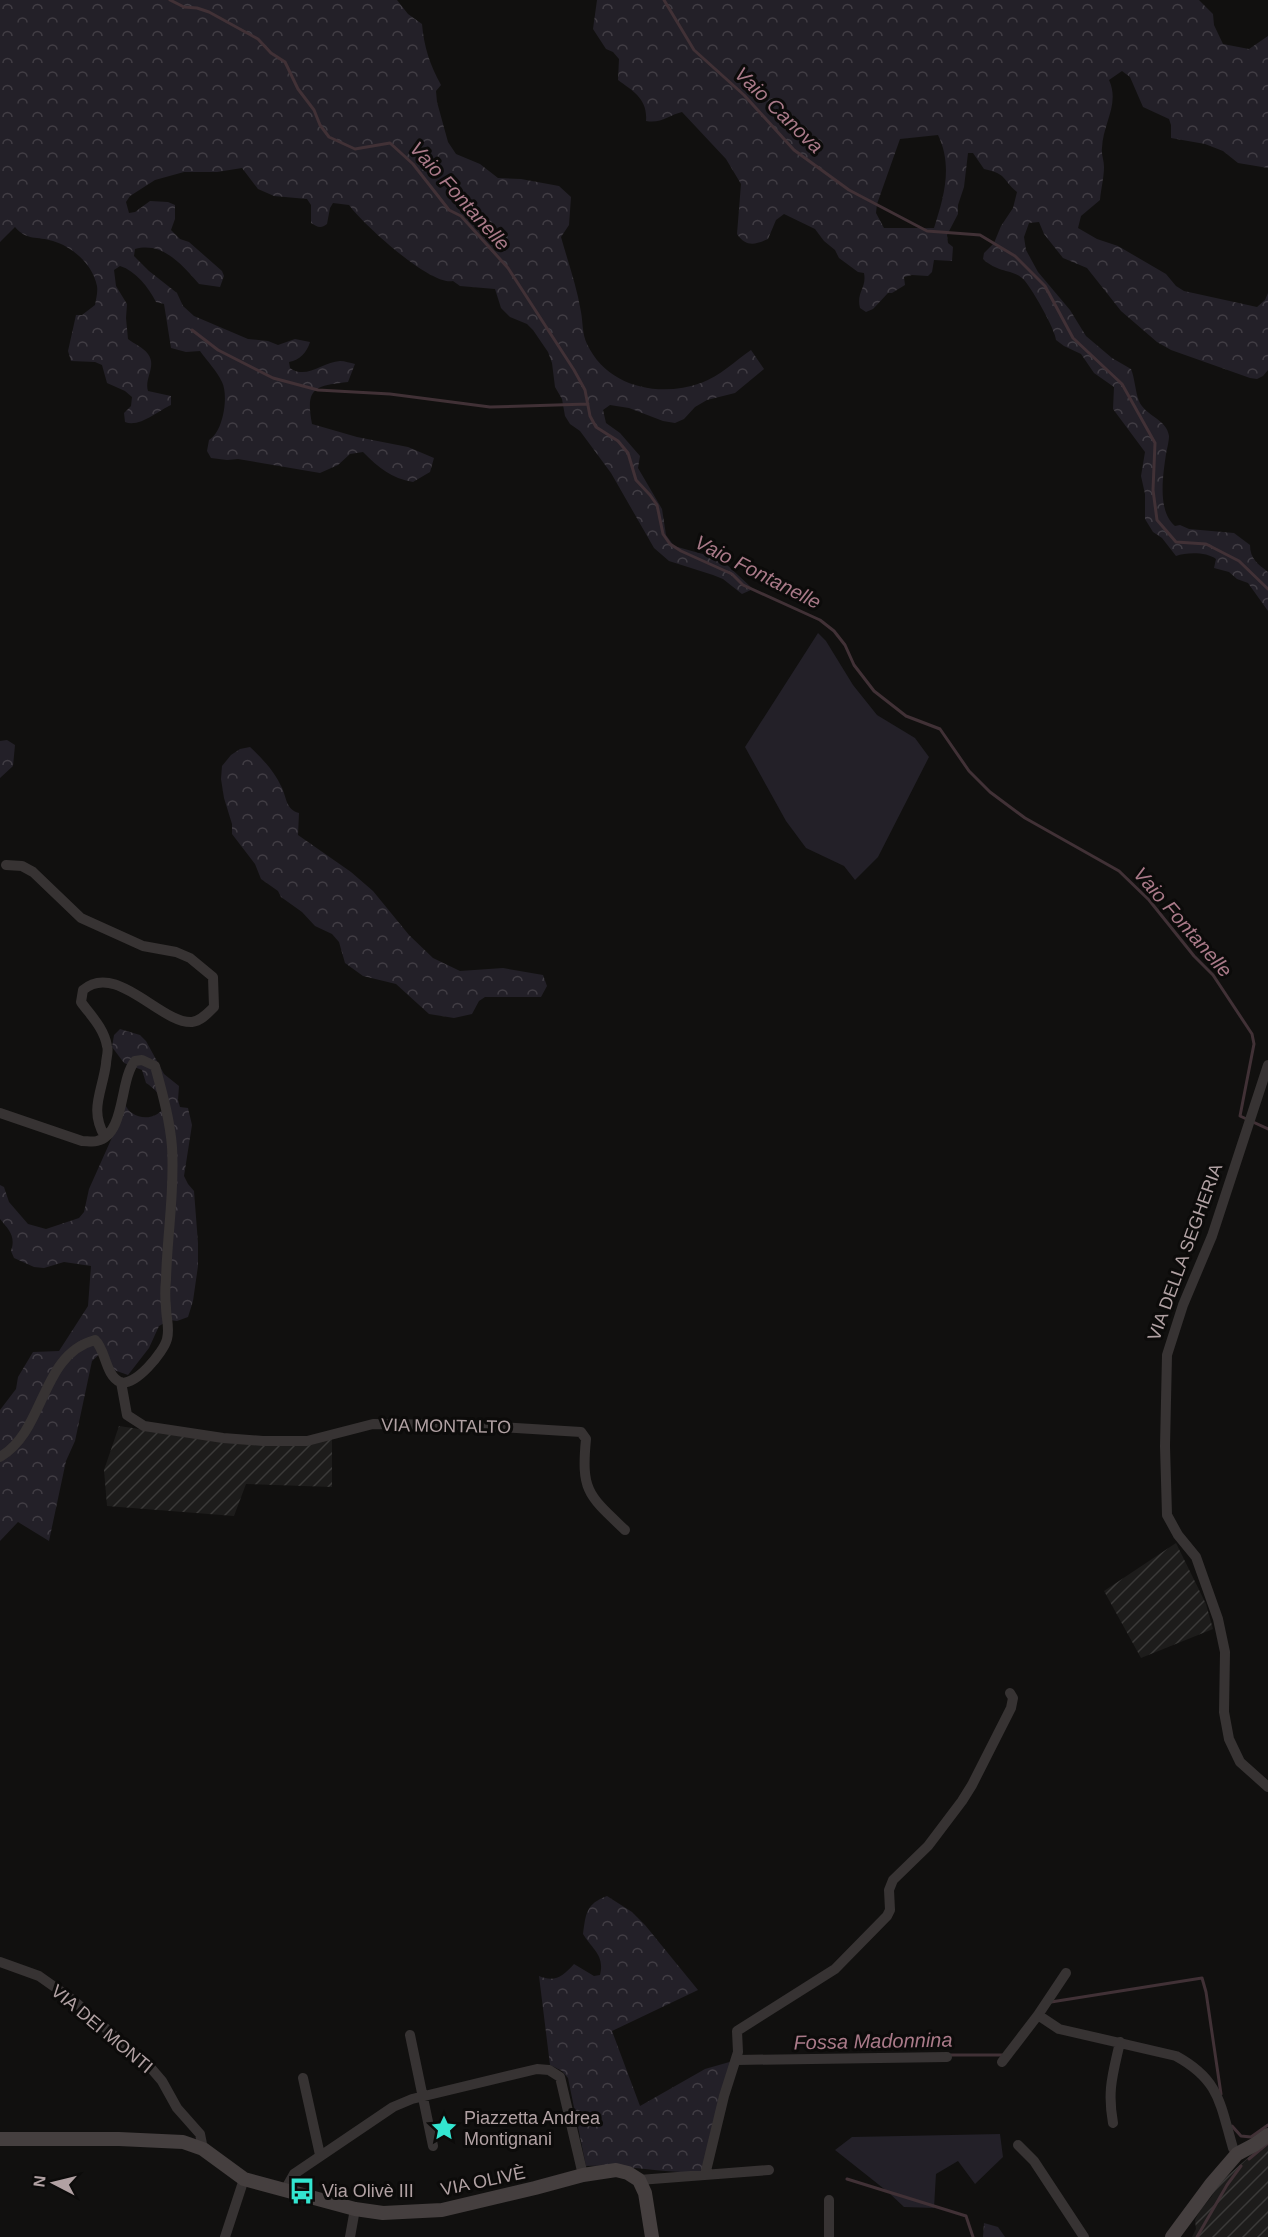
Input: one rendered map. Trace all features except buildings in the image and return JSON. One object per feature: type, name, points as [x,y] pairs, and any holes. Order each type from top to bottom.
[{"type":"street","points":[[6,865],[22,866],[33,872],[81,918],[142,946],[176,952],[190,958],[213,977],[214,1007],[205,1017],[192,1022],[176,1018],[121,987],[90,983],[83,990],[81,1002],[101,1028],[108,1047],[104,1079],[96,1109],[98,1123],[105,1137]]},
{"type":"street","points":[[0,1113],[82,1141],[96,1141],[105,1137],[113,1127],[119,1112],[129,1068],[135,1060],[142,1059],[155,1066],[172,1146],[171,1221],[165,1307],[169,1331],[167,1342],[136,1379],[128,1383],[121,1382]]},
{"type":"street","name":"VIA DELLA SEGHERIA","points":[[1268,1065],[1212,1236],[1183,1305],[1167,1355],[1165,1446],[1167,1515],[1178,1535],[1196,1557],[1216,1610],[1225,1652],[1224,1712],[1229,1739],[1240,1762],[1268,1787]]},
{"type":"street","name":"VIA MONTALTO","points":[[0,1457],[18,1441],[37,1412],[52,1375],[66,1357],[82,1343],[95,1340],[100,1345],[107,1365],[115,1378],[121,1382],[127,1415],[144,1426],[223,1438],[307,1441],[373,1424],[468,1425],[581,1432],[586,1439],[584,1463],[586,1485],[597,1503],[625,1530]]},
{"type":"street","points":[[705,2175],[724,2096],[738,2052],[737,2031],[835,1969],[887,1916],[890,1910],[889,1890],[893,1880],[928,1846],[972,1785],[1011,1708],[1014,1698],[1010,1693]]},
{"type":"street","name":"VIA DEI MONTI","points":[[0,1962],[39,1976],[73,2000],[150,2067],[162,2081],[177,2108],[200,2134],[203,2149]]},
{"type":"street","points":[[1002,2062],[1066,1973]]},
{"type":"street","points":[[1038,2015],[1059,2029],[1176,2056],[1191,2064],[1206,2078],[1218,2096],[1233,2148],[1237,2154]]},
{"type":"street","points":[[410,2035],[433,2146]]},
{"type":"street","points":[[1113,2123],[1109,2101],[1110,2086],[1120,2042]]},
{"type":"street","points":[[736,2060],[947,2057]]},
{"type":"street","points":[[285,2190],[294,2174],[393,2107],[423,2094],[537,2069],[549,2070],[560,2077],[583,2175]]},
{"type":"street","points":[[303,2078],[320,2155]]},
{"type":"street","points":[[1172,2237],[1212,2183],[1237,2154],[1268,2135]]},
{"type":"street","name":"VIA OLIVÈ","points":[[0,2139],[119,2139],[183,2142],[203,2149],[244,2179],[355,2209],[383,2213],[442,2210],[583,2175],[616,2170],[628,2173],[639,2180]]},
{"type":"street","points":[[1018,2145],[1034,2161],[1084,2237]]},
{"type":"street","points":[[652,2237],[645,2193],[639,2180],[769,2170]]},
{"type":"street","points":[[225,2237],[244,2179]]},
{"type":"street","points":[[829,2200],[830,2237]]},
{"type":"street","points":[[350,2237],[355,2209]]},
{"type":"shaded area","points":[[119,1426],[235,1443],[332,1435],[332,1487],[246,1484],[234,1516],[107,1506],[104,1470]]},
{"type":"shaded area","points":[[1176,1543],[1206,1604],[1213,1629],[1141,1658],[1104,1591]]},
{"type":"shaded area","points":[[1268,2140],[1268,2237],[1192,2237],[1196,2229],[1195,2220],[1212,2196],[1215,2187]]},
{"type":"green space","points":[[0,0],[397,0],[408,14],[422,24],[428,56],[441,85],[436,91],[437,102],[448,142],[456,154],[480,164],[498,178],[521,179],[559,186],[571,197],[569,225],[561,237],[577,293],[585,340],[596,359],[621,379],[652,389],[685,387],[701,383],[721,372],[751,350],[764,369],[735,393],[707,400],[695,407],[684,419],[675,423],[663,421],[629,408],[610,405],[603,410],[606,423],[620,433],[640,456],[638,468],[662,509],[666,535],[674,546],[725,563],[753,589],[742,594],[723,579],[669,561],[654,548],[611,473],[580,431],[570,424],[565,416],[562,399],[555,387],[548,352],[527,324],[510,317],[501,308],[495,289],[460,286],[453,281],[443,280],[429,274],[382,239],[349,205],[333,203],[327,224],[321,227],[315,226],[311,223],[311,205],[307,199],[274,196],[258,189],[242,168],[217,172],[184,172],[155,180],[130,196],[126,202],[129,213],[135,212],[150,201],[168,202],[175,205],[175,219],[171,230],[180,239],[189,242],[222,271],[224,276],[220,287],[199,284],[172,257],[155,249],[145,247],[135,249],[134,256],[177,293],[183,306],[194,316],[248,339],[268,341],[278,345],[295,339],[310,342],[302,355],[289,362],[290,368],[296,371],[308,371],[340,361],[355,364],[348,382],[327,385],[315,391],[310,402],[312,424],[357,437],[408,447],[434,458],[430,472],[413,482],[398,478],[386,472],[363,452],[350,454],[338,465],[320,473],[238,459],[211,458],[207,451],[209,440],[218,430],[225,405],[222,382],[200,351],[186,352],[171,348],[164,304],[156,302],[141,280],[120,266],[114,270],[116,286],[127,304],[128,339],[144,349],[151,363],[148,391],[171,396],[171,405],[154,415],[136,423],[125,422],[124,413],[131,406],[132,397],[125,391],[107,383],[102,365],[95,362],[71,361],[68,351],[76,315],[82,315],[95,305],[97,286],[87,264],[68,248],[28,236],[15,227],[0,242]]},
{"type":"green space","points":[[597,0],[1199,0],[1213,14],[1214,25],[1223,44],[1249,49],[1268,36],[1268,168],[1238,163],[1223,151],[1205,144],[1171,138],[1169,119],[1143,107],[1130,77],[1122,71],[1109,80],[1113,97],[1103,139],[1104,171],[1100,200],[1081,216],[1078,228],[1097,239],[1118,246],[1166,274],[1176,286],[1184,291],[1257,307],[1265,300],[1268,293],[1268,370],[1263,376],[1257,379],[1250,378],[1171,350],[1157,342],[1121,311],[1087,268],[1063,258],[1044,234],[1039,222],[1029,223],[1024,237],[1026,250],[1038,272],[1070,310],[1086,336],[1112,358],[1131,369],[1142,406],[1167,430],[1169,438],[1164,472],[1163,502],[1169,519],[1175,526],[1234,533],[1250,545],[1253,558],[1268,572],[1268,611],[1248,583],[1237,579],[1229,572],[1214,568],[1216,559],[1197,553],[1176,556],[1162,538],[1153,532],[1145,519],[1145,494],[1141,476],[1145,452],[1113,409],[1114,387],[1094,373],[1081,354],[1056,340],[1042,308],[1022,278],[994,267],[983,259],[984,253],[994,243],[1001,226],[1013,208],[1017,192],[1001,175],[984,169],[973,153],[968,153],[958,214],[947,235],[948,243],[953,247],[952,261],[934,260],[932,272],[928,276],[904,277],[905,285],[888,293],[873,309],[866,312],[860,308],[859,303],[865,278],[864,273],[858,272],[839,258],[835,250],[815,229],[784,214],[776,220],[768,239],[751,244],[740,238],[737,234],[741,184],[726,159],[682,112],[661,120],[646,121],[642,101],[618,80],[619,59],[613,52],[606,49],[593,29]],"holes":[[[938,135],[943,147],[945,182],[934,228],[884,228],[876,213],[877,204],[900,139]]]},
{"type":"green space","points":[[818,633],[826,641],[853,685],[877,715],[915,738],[929,757],[878,857],[855,880],[844,866],[806,848],[786,821],[745,747]]},
{"type":"green space","points":[[7,740],[15,745],[13,766],[0,778],[0,741]]},
{"type":"green space","points":[[250,747],[275,775],[291,809],[299,813],[298,835],[351,872],[373,891],[409,935],[433,958],[460,971],[503,968],[543,975],[547,986],[541,997],[485,997],[479,1001],[472,1014],[454,1018],[429,1014],[396,984],[363,976],[345,963],[339,942],[332,934],[315,926],[302,912],[281,897],[278,891],[261,879],[255,864],[232,834],[232,824],[221,779],[222,766],[231,755],[240,749]]},
{"type":"green space","points":[[120,1029],[140,1035],[146,1041],[164,1074],[179,1086],[180,1107],[188,1108],[192,1125],[184,1176],[194,1191],[198,1243],[198,1266],[193,1301],[188,1317],[177,1321],[170,1320],[159,1326],[149,1348],[128,1375],[111,1369],[105,1349],[92,1361],[75,1441],[66,1461],[49,1541],[18,1522],[0,1541],[0,1410],[16,1389],[18,1377],[33,1352],[59,1351],[88,1306],[91,1266],[64,1262],[44,1268],[34,1267],[14,1258],[11,1251],[12,1237],[0,1219],[0,1185],[4,1187],[9,1202],[28,1224],[46,1229],[79,1218],[84,1212],[89,1189],[114,1133],[120,1097],[130,1112],[142,1117],[156,1115],[167,1105],[146,1083],[142,1070],[124,1063],[112,1047],[114,1035]]},
{"type":"green space","points":[[607,1896],[632,1912],[645,1925],[698,1990],[612,2031],[640,2106],[705,2069],[733,2061],[704,2172],[586,2166],[568,2078],[562,2071],[550,2065],[539,1976],[550,1979],[558,1977],[574,1964],[594,1976],[600,1975],[599,1957],[583,1934],[588,1910],[595,1902]]},
{"type":"green space","points":[[1000,2134],[1003,2157],[975,2184],[958,2161],[936,2174],[934,2208],[904,2207],[835,2150],[852,2137]]},
{"type":"green space","points":[[984,2223],[998,2227],[1005,2237],[983,2237]]},
{"type":"waterway","name":"Vaio Fontanelle","points":[[170,0],[184,7],[209,12],[258,39],[271,53],[285,62],[298,89],[314,110],[320,125],[329,137],[355,149],[390,143],[413,164],[449,210],[461,216],[508,268],[574,370],[585,390],[590,416],[596,427],[618,441],[628,453],[636,480],[657,505],[663,534],[670,544],[732,574],[743,585],[820,620],[834,631],[845,645],[854,665],[874,691],[906,716],[940,729],[969,771],[990,792],[1025,818],[1119,871],[1149,900],[1194,956],[1213,975],[1252,1034],[1254,1044],[1240,1116],[1268,1129]]},
{"type":"waterway","name":"Vaio Canova","points":[[664,0],[694,50],[744,95],[794,150],[849,190],[927,231],[980,235],[1015,256],[1045,286],[1073,338],[1122,384],[1155,443],[1153,490],[1157,520],[1176,542],[1206,544],[1239,561],[1268,589]]},
{"type":"waterway","points":[[192,330],[218,350],[273,378],[318,390],[390,394],[490,407],[588,404]]},
{"type":"waterway","name":"Fossa Madonnina","points":[[1051,2002],[1202,1978],[1221,2094]]},
{"type":"waterway","name":"Fossa Madonnina","points":[[949,2055],[1002,2055]]},
{"type":"waterway","name":"Fossa Madonnina","points":[[1232,2126],[1241,2136],[1251,2137],[1268,2125]]},
{"type":"waterway","points":[[1249,2159],[1268,2143]]},
{"type":"waterway","points":[[1197,2237],[1227,2185],[1241,2166]]},
{"type":"waterway","points":[[847,2179],[966,2216],[973,2237]]},
{"type":"place","name":"Piazzetta Andrea Montignani","points":[[444,2128]]},
{"type":"place","name":"Via Olivè III","points":[[302,2191]]}]
